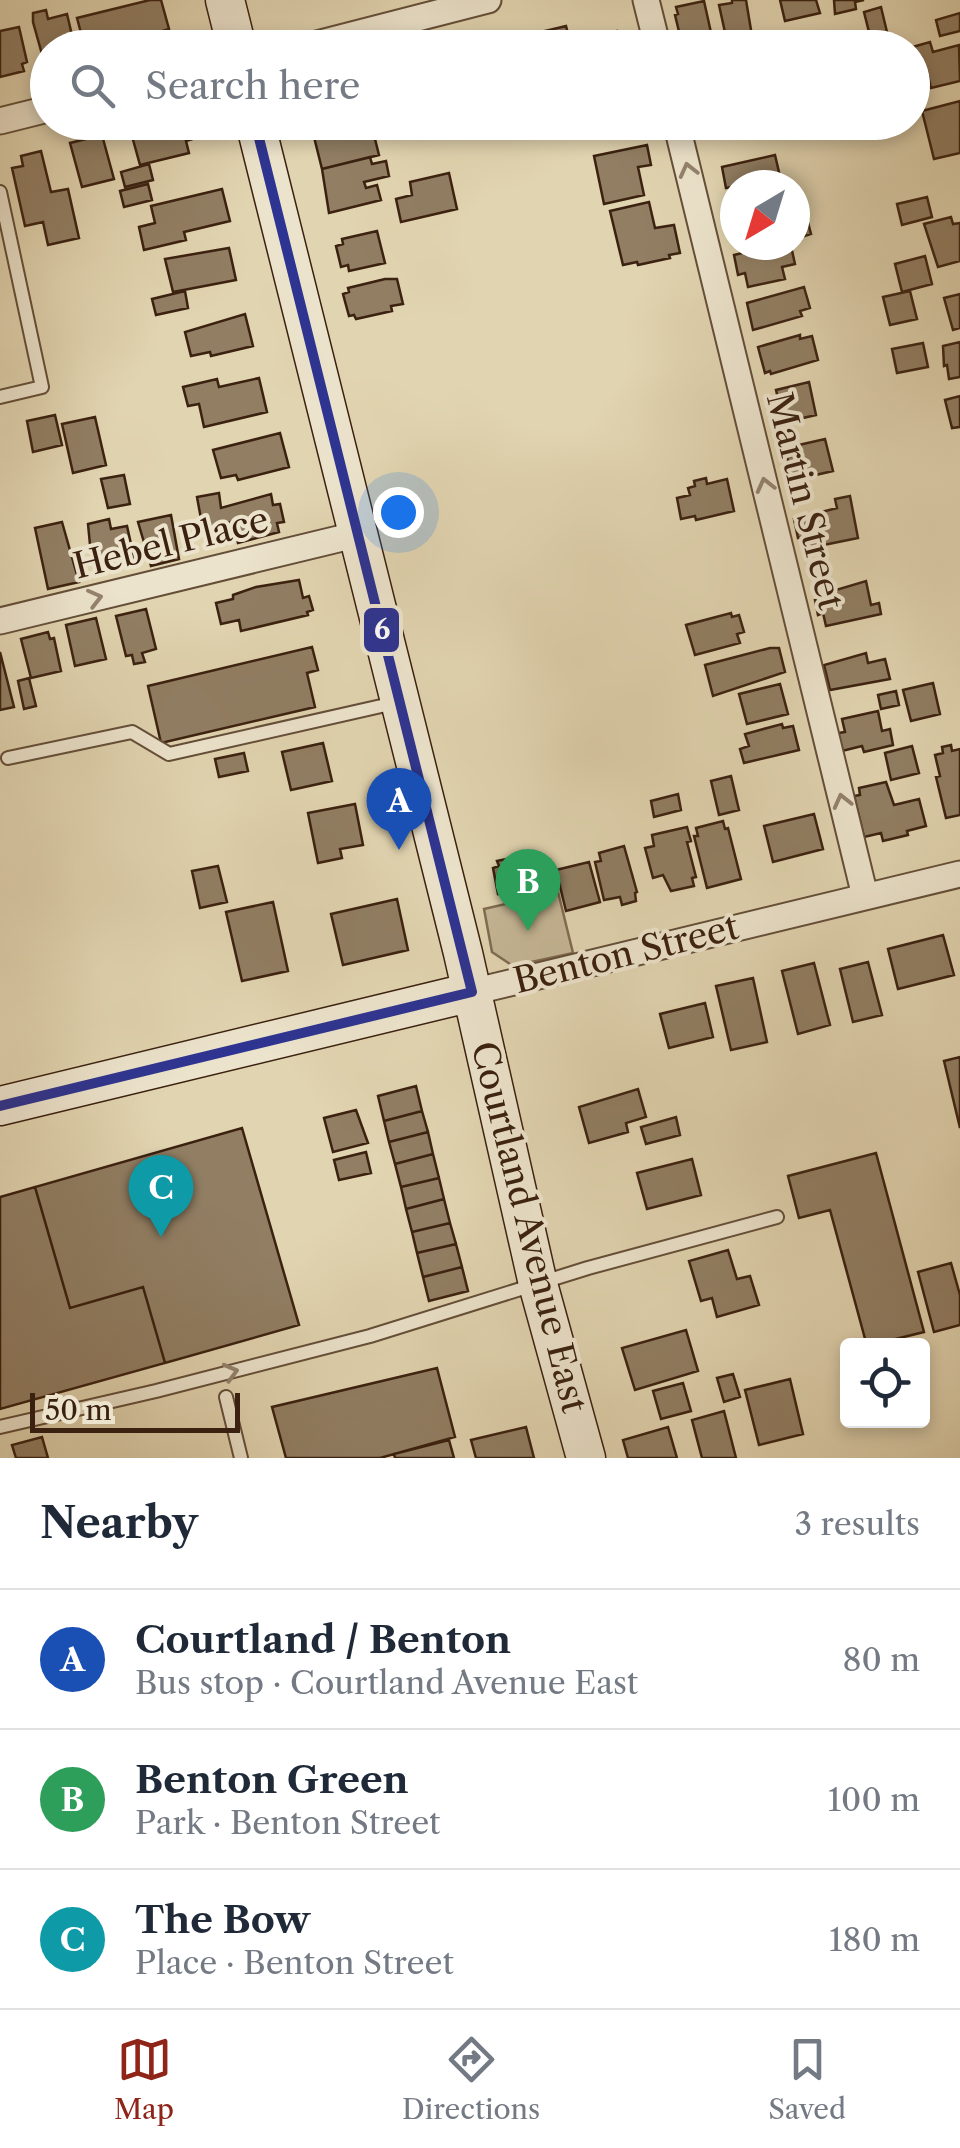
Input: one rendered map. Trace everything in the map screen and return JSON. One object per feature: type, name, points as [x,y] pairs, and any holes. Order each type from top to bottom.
[{"type":"main road","points":[[225,0],[232,30]]},
{"type":"main road","name":"Courtland Avenue East","points":[[260,140],[472,992],[538,1284],[586,1458]]},
{"type":"main road","name":"Benton Street","points":[[0,1106],[472,992]]},
{"type":"street","points":[[371,30],[488,0]]},
{"type":"street","points":[[646,0],[654,30]]},
{"type":"street","points":[[0,121],[30,114]]},
{"type":"street","name":"Martin Street","points":[[680,140],[865,896]]},
{"type":"street","name":"Hebel Place","points":[[0,620],[359,534]]},
{"type":"street","name":"Benton Street","points":[[472,992],[960,874]]},
{"type":"lane","points":[[0,192],[42,387],[0,397]]},
{"type":"lane","points":[[8,758],[132,732],[169,754],[401,702]]},
{"type":"lane","points":[[0,1427],[370,1336],[588,1268],[777,1217]]},
{"type":"lane","points":[[226,1397],[241,1458]]},
{"type":"shaded area","points":[[558,892],[573,953],[513,966],[492,952],[484,909]]},
{"type":"building","points":[[161,0],[169,29],[80,30],[77,18]]},
{"type":"building","points":[[746,0],[751,30],[724,30],[719,5]]},
{"type":"building","points":[[780,0],[816,0],[820,13],[785,21]]},
{"type":"building","points":[[834,0],[864,0],[855,2],[856,9],[835,14]]},
{"type":"building","points":[[704,1],[710,30],[679,30],[676,7]]},
{"type":"building","points":[[881,7],[887,30],[868,30],[864,12]]},
{"type":"building","points":[[46,10],[48,19],[67,14],[71,30],[35,30],[33,13]]},
{"type":"building","points":[[960,13],[960,31],[940,36],[936,20]]},
{"type":"building","points":[[19,27],[27,62],[22,64],[24,71],[0,77],[0,31]]},
{"type":"building","points":[[930,42],[933,52],[959,45],[960,81],[931,88]]},
{"type":"building","points":[[960,101],[960,153],[934,159],[929,140],[930,109]]},
{"type":"building","points":[[103,140],[114,179],[82,187],[70,143]]},
{"type":"building","points":[[133,140],[189,140],[186,141],[189,153],[140,165]]},
{"type":"building","points":[[315,140],[375,140],[379,155],[322,169]]},
{"type":"building","points":[[647,145],[651,165],[638,167],[644,195],[604,204],[594,156]]},
{"type":"building","points":[[41,151],[51,192],[68,189],[79,238],[48,245],[43,222],[25,226],[12,168],[23,166],[21,156]]},
{"type":"building","points":[[775,155],[778,170],[723,170],[722,167]]},
{"type":"building","points":[[370,157],[372,164],[386,161],[389,176],[364,182],[366,188],[377,185],[381,200],[329,213],[322,169]]},
{"type":"building","points":[[149,164],[153,180],[125,187],[121,172]]},
{"type":"building","points":[[449,173],[457,209],[401,222],[396,199],[412,195],[410,182]]},
{"type":"building","points":[[148,184],[152,200],[124,207],[120,191]]},
{"type":"building","points":[[222,189],[230,221],[184,232],[186,240],[144,250],[139,227],[155,223],[151,206]]},
{"type":"building","points":[[927,197],[932,217],[902,225],[897,204]]},
{"type":"building","points":[[649,202],[655,228],[674,225],[680,253],[638,265],[623,265],[610,211]]},
{"type":"building","points":[[951,217],[953,224],[960,223],[960,261],[938,267],[924,224]]},
{"type":"building","points":[[377,231],[385,263],[349,271],[348,265],[341,267],[336,246],[343,244],[342,239]]},
{"type":"building","points":[[229,248],[236,280],[173,292],[165,259]]},
{"type":"building","points":[[925,256],[932,284],[902,292],[895,264]]},
{"type":"building","points":[[735,260],[794,260],[795,264],[782,267],[785,279],[748,287],[745,273],[738,275]]},
{"type":"building","points":[[397,279],[403,304],[391,306],[392,311],[356,319],[349,316],[343,294],[349,292],[348,288]]},
{"type":"building","points":[[804,287],[810,308],[800,311],[802,316],[753,330],[747,303]]},
{"type":"building","points":[[185,291],[188,308],[156,315],[152,299]]},
{"type":"building","points":[[910,291],[917,319],[890,325],[883,297]]},
{"type":"building","points":[[960,294],[960,328],[953,330],[944,298]]},
{"type":"building","points":[[245,314],[253,346],[211,356],[210,352],[191,356],[185,332]]},
{"type":"building","points":[[800,335],[800,339],[812,336],[818,360],[765,373],[758,347]]},
{"type":"building","points":[[960,342],[960,377],[949,379],[943,346]]},
{"type":"building","points":[[923,343],[928,367],[897,373],[892,349]]},
{"type":"building","points":[[259,378],[267,412],[204,427],[199,404],[188,406],[183,387],[217,379],[219,387]]},
{"type":"building","points":[[809,382],[816,415],[777,424],[774,409],[780,407],[776,390]]},
{"type":"building","points":[[960,396],[960,427],[952,428],[945,400]]},
{"type":"building","points":[[55,415],[62,445],[33,452],[27,421]]},
{"type":"building","points":[[95,417],[106,465],[73,473],[62,424]]},
{"type":"building","points":[[280,433],[289,467],[238,480],[236,475],[221,478],[213,450]]},
{"type":"building","points":[[825,439],[833,471],[792,477],[787,457],[792,456],[790,447]]},
{"type":"building","points":[[124,475],[130,504],[108,508],[101,479]]},
{"type":"building","points":[[706,478],[707,484],[727,479],[734,511],[696,520],[695,516],[681,519],[677,498],[690,495],[688,488],[695,486],[694,481]]},
{"type":"building","points":[[219,493],[221,508],[271,494],[273,505],[280,504],[284,522],[277,523],[279,532],[238,543],[234,521],[203,530],[197,497]]},
{"type":"building","points":[[850,496],[858,538],[809,548],[807,536],[798,538],[794,519],[837,508],[835,499]]},
{"type":"building","points":[[171,515],[179,559],[151,566],[138,522]]},
{"type":"building","points":[[109,519],[111,529],[127,526],[135,562],[102,569],[99,553],[91,555],[88,524]]},
{"type":"building","points":[[62,522],[79,582],[48,589],[35,528]]},
{"type":"building","points":[[299,580],[303,598],[309,596],[313,610],[308,615],[241,631],[239,620],[221,624],[216,603],[256,587]]},
{"type":"building","points":[[866,581],[871,605],[879,603],[881,614],[826,626],[823,613],[818,615],[815,600],[820,599],[819,595]]},
{"type":"building","points":[[146,609],[156,649],[142,653],[145,662],[134,664],[132,655],[126,656],[116,616]]},
{"type":"building","points":[[731,613],[732,617],[739,615],[744,632],[737,634],[740,643],[695,655],[686,625]]},
{"type":"building","points":[[96,618],[106,659],[75,666],[66,625]]},
{"type":"building","points":[[48,632],[50,639],[54,638],[61,671],[31,678],[21,639]]},
{"type":"building","points":[[312,647],[318,670],[307,673],[315,707],[161,743],[148,686]]},
{"type":"building","points":[[779,648],[785,672],[713,696],[705,665]]},
{"type":"building","points":[[0,652],[14,707],[0,710]]},
{"type":"building","points":[[866,653],[868,663],[885,659],[890,679],[830,690],[824,665]]},
{"type":"building","points":[[29,678],[36,706],[24,709],[18,681]]},
{"type":"building","points":[[933,683],[940,714],[911,721],[903,690]]},
{"type":"building","points":[[780,684],[788,714],[747,724],[739,694]]},
{"type":"building","points":[[896,691],[899,705],[881,709],[878,695]]},
{"type":"building","points":[[878,711],[882,731],[890,729],[893,745],[864,752],[862,746],[842,751],[838,733],[845,732],[842,719]]},
{"type":"building","points":[[782,724],[783,728],[793,726],[799,750],[744,763],[740,749],[749,746],[745,734]]},
{"type":"building","points":[[323,743],[332,781],[291,790],[282,752]]},
{"type":"building","points":[[951,745],[952,751],[960,749],[960,815],[946,818],[935,755],[943,753],[942,747]]},
{"type":"building","points":[[912,746],[919,773],[891,780],[885,753]]},
{"type":"building","points":[[244,753],[248,771],[219,777],[215,759]]},
{"type":"building","points":[[731,776],[739,810],[719,815],[711,781]]},
{"type":"building","points":[[886,782],[894,805],[919,799],[926,826],[883,841],[881,833],[864,837],[854,796],[860,795],[859,788]]},
{"type":"building","points":[[678,794],[681,810],[654,817],[651,801]]},
{"type":"building","points":[[355,804],[363,845],[340,849],[342,858],[318,863],[308,813]]},
{"type":"building","points":[[814,814],[823,849],[773,862],[764,826]]},
{"type":"building","points":[[723,821],[741,879],[707,888],[694,836],[698,836],[696,828]]},
{"type":"building","points":[[687,827],[696,877],[692,878],[694,886],[671,891],[663,875],[653,878],[645,848],[654,846],[652,835]]},
{"type":"building","points":[[624,846],[637,892],[636,901],[622,905],[620,897],[604,900],[595,862],[601,861],[599,853]]},
{"type":"building","points":[[536,853],[544,887],[498,894],[493,868],[499,866],[497,861]]},
{"type":"building","points":[[589,862],[600,902],[566,911],[556,870]]},
{"type":"building","points":[[218,866],[227,902],[200,908],[192,871]]},
{"type":"building","points":[[397,899],[408,950],[343,965],[331,914]]},
{"type":"building","points":[[273,902],[288,971],[242,981],[226,912]]},
{"type":"building","points":[[943,935],[954,975],[898,989],[888,949]]},
{"type":"building","points":[[868,962],[882,1015],[853,1022],[840,969]]},
{"type":"building","points":[[814,963],[830,1025],[798,1034],[782,971]]},
{"type":"building","points":[[753,978],[767,1042],[731,1050],[716,986]]},
{"type":"building","points":[[705,1003],[713,1037],[669,1048],[660,1014]]},
{"type":"building","points":[[960,1057],[960,1128],[944,1061]]},
{"type":"building","points":[[416,1086],[422,1111],[384,1121],[378,1096]]},
{"type":"building","points":[[638,1089],[646,1117],[626,1123],[628,1132],[589,1143],[579,1107]]},
{"type":"building","points":[[356,1110],[368,1143],[333,1152],[324,1118]]},
{"type":"building","points":[[422,1111],[428,1132],[389,1142],[384,1121]]},
{"type":"building","points":[[676,1117],[680,1135],[646,1144],[641,1127]]},
{"type":"building","points":[[242,1128],[299,1325],[165,1363],[143,1287],[70,1308],[35,1187]]},
{"type":"building","points":[[428,1132],[433,1154],[395,1164],[389,1142]]},
{"type":"building","points":[[366,1152],[371,1173],[339,1180],[334,1160]]},
{"type":"building","points":[[876,1153],[924,1332],[900,1338],[865,1338],[830,1210],[799,1218],[788,1176]]},
{"type":"building","points":[[433,1154],[439,1178],[401,1187],[395,1164]]},
{"type":"building","points":[[692,1159],[701,1195],[647,1209],[637,1173]]},
{"type":"building","points":[[439,1178],[444,1199],[406,1209],[401,1187]]},
{"type":"building","points":[[35,1187],[70,1308],[143,1287],[165,1363],[0,1409],[0,1197]]},
{"type":"building","points":[[444,1199],[450,1223],[412,1232],[406,1209]]},
{"type":"building","points":[[450,1223],[456,1244],[417,1253],[412,1232]]},
{"type":"building","points":[[456,1244],[462,1267],[423,1277],[417,1253]]},
{"type":"building","points":[[728,1250],[737,1279],[750,1276],[759,1305],[717,1317],[712,1298],[701,1301],[689,1261]]},
{"type":"building","points":[[951,1263],[960,1295],[960,1325],[934,1332],[918,1272]]},
{"type":"building","points":[[462,1267],[468,1291],[429,1301],[423,1277]]},
{"type":"building","points":[[686,1330],[698,1371],[635,1390],[622,1348]]},
{"type":"building","points":[[437,1368],[455,1437],[380,1458],[286,1458],[272,1407]]},
{"type":"building","points":[[733,1374],[740,1397],[724,1402],[717,1378]]},
{"type":"building","points":[[790,1379],[803,1434],[759,1445],[745,1390]]},
{"type":"building","points":[[683,1383],[691,1411],[661,1419],[653,1391]]},
{"type":"building","points":[[724,1411],[736,1458],[702,1458],[692,1420]]},
{"type":"building","points":[[526,1427],[534,1458],[476,1458],[471,1440]]},
{"type":"building","points":[[668,1427],[677,1458],[628,1458],[623,1440]]},
{"type":"building","points":[[42,1437],[48,1458],[16,1458],[12,1445]]},
{"type":"building","points":[[449,1440],[454,1458],[395,1458],[394,1454]]},
{"type":"transit line","name":"6","points":[[259,140],[472,992]]},
{"type":"transit line","name":"6","points":[[0,1106],[472,992]]},
{"type":"place","name":"Courtland / Benton","points":[[399,850]]},
{"type":"place","name":"Benton Green","points":[[528,931]]},
{"type":"place","name":"The Bow","points":[[161,1237]]}]
